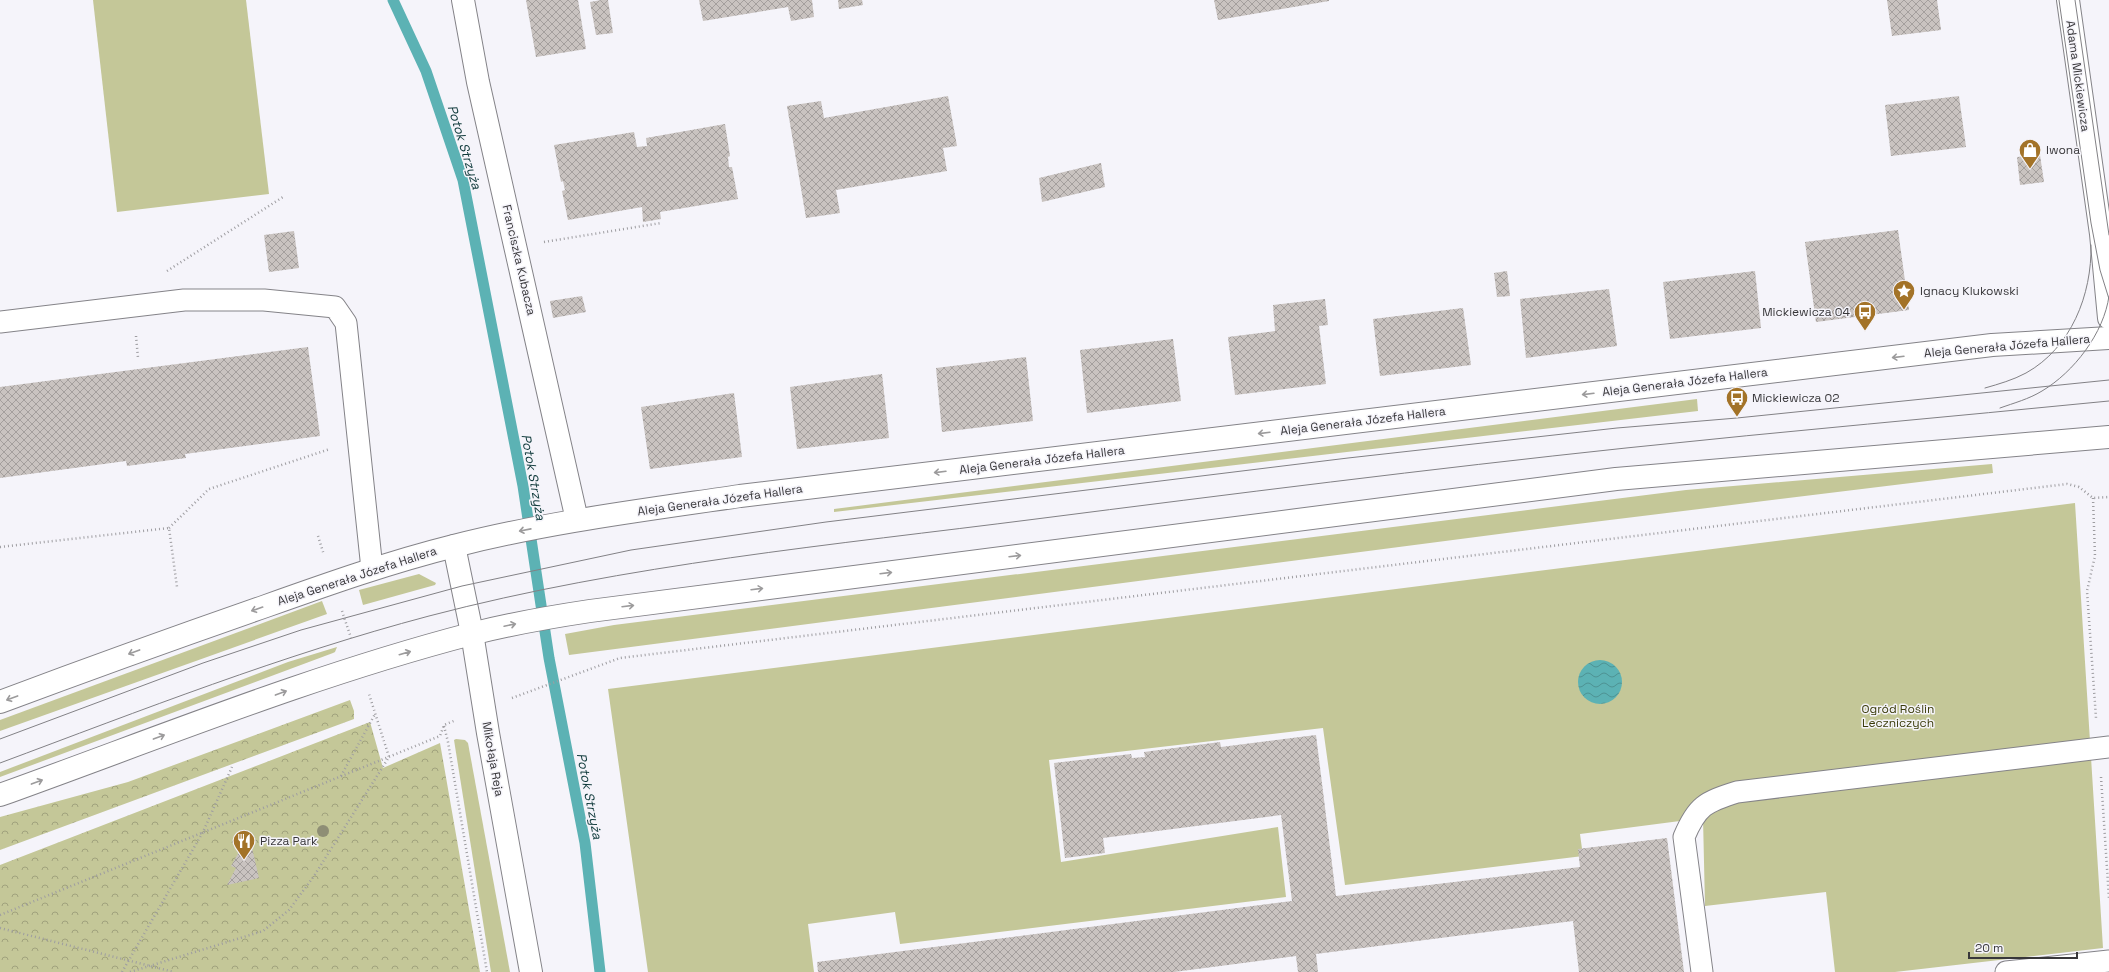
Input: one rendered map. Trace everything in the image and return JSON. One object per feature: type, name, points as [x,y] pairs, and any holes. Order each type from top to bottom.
[{"type":"main road","name":"Franciszka Kubacza","points":[[463,0],[478,82],[578,520]]},
{"type":"main road","name":"Adama Mickiewicza","points":[[2068,0],[2101,234],[2109,318]]},
{"type":"main road","name":"Aleja Generała Józefa Hallera","points":[[0,702],[172,638],[372,569],[454,546],[522,530],[578,520],[740,496],[1992,345],[2109,338]]},
{"type":"main road","points":[[0,795],[360,666],[472,634],[590,611],[1616,479],[2109,437]]},
{"type":"main road","name":"Mikołaja Reja","points":[[454,546],[472,634],[485,717],[531,972]]},
{"type":"lane","points":[[0,322],[184,300],[264,300],[335,307],[346,322],[372,569]]},
{"type":"lane","points":[[1702,972],[1684,838],[1693,817],[1712,800],[1737,792],[2104,748]]},
{"type":"lane","points":[[2006,972],[2109,961]]},
{"type":"path","points":[[164,273],[283,197]]},
{"type":"path","points":[[539,242],[548,243],[661,223]]},
{"type":"path","points":[[133,307],[138,358]]},
{"type":"path","points":[[0,547],[169,528],[209,489],[331,448]]},
{"type":"path","points":[[528,692],[620,658],[2067,484],[2079,487],[2093,498],[2109,497]]},
{"type":"path","points":[[2093,498],[2095,556],[2087,592],[2104,748],[2109,899]]},
{"type":"path","points":[[169,528],[177,587]]},
{"type":"path","points":[[130,972],[154,966],[263,931],[289,910],[314,876],[389,757],[318,536]]},
{"type":"path","points":[[341,777],[376,714]]},
{"type":"path","points":[[0,916],[440,736],[444,725],[487,972]]},
{"type":"path","points":[[122,972],[203,832],[232,767]]},
{"type":"path","points":[[0,928],[129,959],[173,972]]},
{"type":"green space","points":[[93,0],[246,0],[269,194],[117,212]]},
{"type":"green space","points":[[1697,399],[1698,411],[834,512],[834,509]]},
{"type":"green space","points":[[1992,464],[1993,473],[1569,525],[569,655],[565,634],[614,625],[1686,490]]},
{"type":"green space","name":"Ogród Roślin Leczniczych","points":[[2075,503],[2103,948],[1895,972],[1835,972],[1826,892],[1705,906],[1703,818],[1580,834],[1583,856],[1345,885],[1323,728],[1049,760],[1061,862],[1278,827],[1286,897],[900,944],[895,912],[808,924],[814,972],[648,972],[608,689]]},
{"type":"green space","points":[[419,574],[436,583],[435,585],[363,605],[359,590]]},
{"type":"green space","points":[[322,601],[327,614],[0,731],[0,720]]},
{"type":"green space","points":[[337,647],[333,653],[0,777],[0,772],[288,662]]},
{"type":"green space","points":[[350,700],[354,711],[354,719],[0,850],[0,817],[128,782]]},
{"type":"green space","points":[[370,722],[383,768],[440,743],[480,972],[0,972],[0,865]]},
{"type":"green space","points":[[454,740],[465,740],[468,743],[510,972],[491,972]]},
{"type":"water","points":[[1604,660],[1609,661],[1616,666],[1621,673],[1621,691],[1616,698],[1609,703],[1596,704],[1591,703],[1584,698],[1579,691],[1578,678],[1579,673],[1584,666],[1591,661]]},
{"type":"building","points":[[526,0],[578,0],[586,49],[536,57]]},
{"type":"building","points":[[608,0],[613,33],[596,35],[590,2]]},
{"type":"building","points":[[699,0],[812,0],[814,17],[791,21],[788,7],[703,21]]},
{"type":"building","points":[[838,0],[862,0],[863,5],[839,9]]},
{"type":"building","points":[[1214,0],[1329,0],[1329,1],[1218,20]]},
{"type":"building","points":[[1887,0],[1937,0],[1941,30],[1892,36]]},
{"type":"building","points":[[948,96],[957,146],[943,148],[947,171],[836,190],[840,213],[806,218],[787,106],[821,101],[824,118]]},
{"type":"building","points":[[1959,96],[1966,147],[1891,156],[1885,105]]},
{"type":"building","points":[[725,124],[730,156],[728,157],[729,167],[732,167],[738,199],[660,212],[661,219],[643,222],[642,207],[568,220],[562,191],[565,190],[563,181],[561,182],[554,145],[634,132],[637,147],[647,146],[646,138]]},
{"type":"building","name":"Iwona","points":[[2040,155],[2044,182],[2020,185],[2017,157]]},
{"type":"building","points":[[1101,163],[1105,187],[1042,202],[1039,178]]},
{"type":"building","points":[[1898,230],[1909,310],[1816,322],[1805,242]]},
{"type":"building","points":[[294,231],[299,268],[269,272],[264,235]]},
{"type":"building","points":[[1507,271],[1510,296],[1497,297],[1494,273]]},
{"type":"building","points":[[1755,271],[1761,328],[1670,339],[1663,282]]},
{"type":"building","points":[[1609,289],[1617,346],[1526,358],[1520,299]]},
{"type":"building","points":[[582,296],[586,312],[553,318],[550,301]]},
{"type":"building","points":[[1325,299],[1328,325],[1319,326],[1326,384],[1235,395],[1228,337],[1275,331],[1273,305]]},
{"type":"building","points":[[1463,308],[1471,365],[1380,376],[1373,319]]},
{"type":"building","points":[[1173,339],[1181,401],[1087,413],[1080,350]]},
{"type":"building","points":[[308,347],[320,436],[185,454],[186,458],[127,466],[126,461],[0,478],[0,387]]},
{"type":"building","points":[[1026,357],[1033,421],[942,432],[936,368]]},
{"type":"building","points":[[882,374],[889,438],[797,449],[790,387]]},
{"type":"building","points":[[734,393],[742,457],[650,469],[641,407]]},
{"type":"building","points":[[1316,735],[1336,896],[1580,867],[1578,849],[1667,838],[1684,972],[1579,972],[1573,921],[1316,954],[1318,972],[1298,972],[1296,956],[1174,972],[818,972],[817,962],[1292,901],[1281,815],[1103,838],[1105,853],[1065,858],[1054,763],[1131,754],[1132,758],[1145,757],[1144,752],[1220,742],[1221,747]]},
{"type":"building","points":[[247,838],[250,839],[259,878],[227,885],[236,868],[231,866]]},
{"type":"waterway","name":"Potok Strzyża","points":[[393,0],[426,71],[463,180],[523,486],[549,658],[585,843],[600,972]]},
{"type":"tram line","points":[[2059,0],[2091,223],[2100,270],[2109,299]]},
{"type":"tram line","points":[[2075,0],[2109,235]]},
{"type":"tram line","points":[[1985,388],[2011,380],[2026,373],[2042,362],[2067,335],[2083,301],[2088,283],[2091,245]]},
{"type":"tram line","points":[[2000,408],[2021,401],[2042,391],[2054,383],[2076,362],[2086,350],[2101,324],[2109,296]]},
{"type":"tram line","points":[[0,739],[203,663],[301,630],[462,586],[631,550],[826,522],[1348,458],[1617,428],[1737,418],[2109,380]]},
{"type":"tram line","points":[[0,763],[159,703],[374,631],[504,598],[655,569],[807,547],[1478,464],[1686,442],[2109,401]]},
{"type":"place","name":"Iwona","points":[[2030,170]]},
{"type":"place","name":"Ignacy Klukowski","points":[[1904,310]]},
{"type":"place","name":"Mickiewicza 04","points":[[1865,332]]},
{"type":"place","name":"Mickiewicza 02","points":[[1737,418]]},
{"type":"place","name":"Pizza Park","points":[[244,860]]}]
